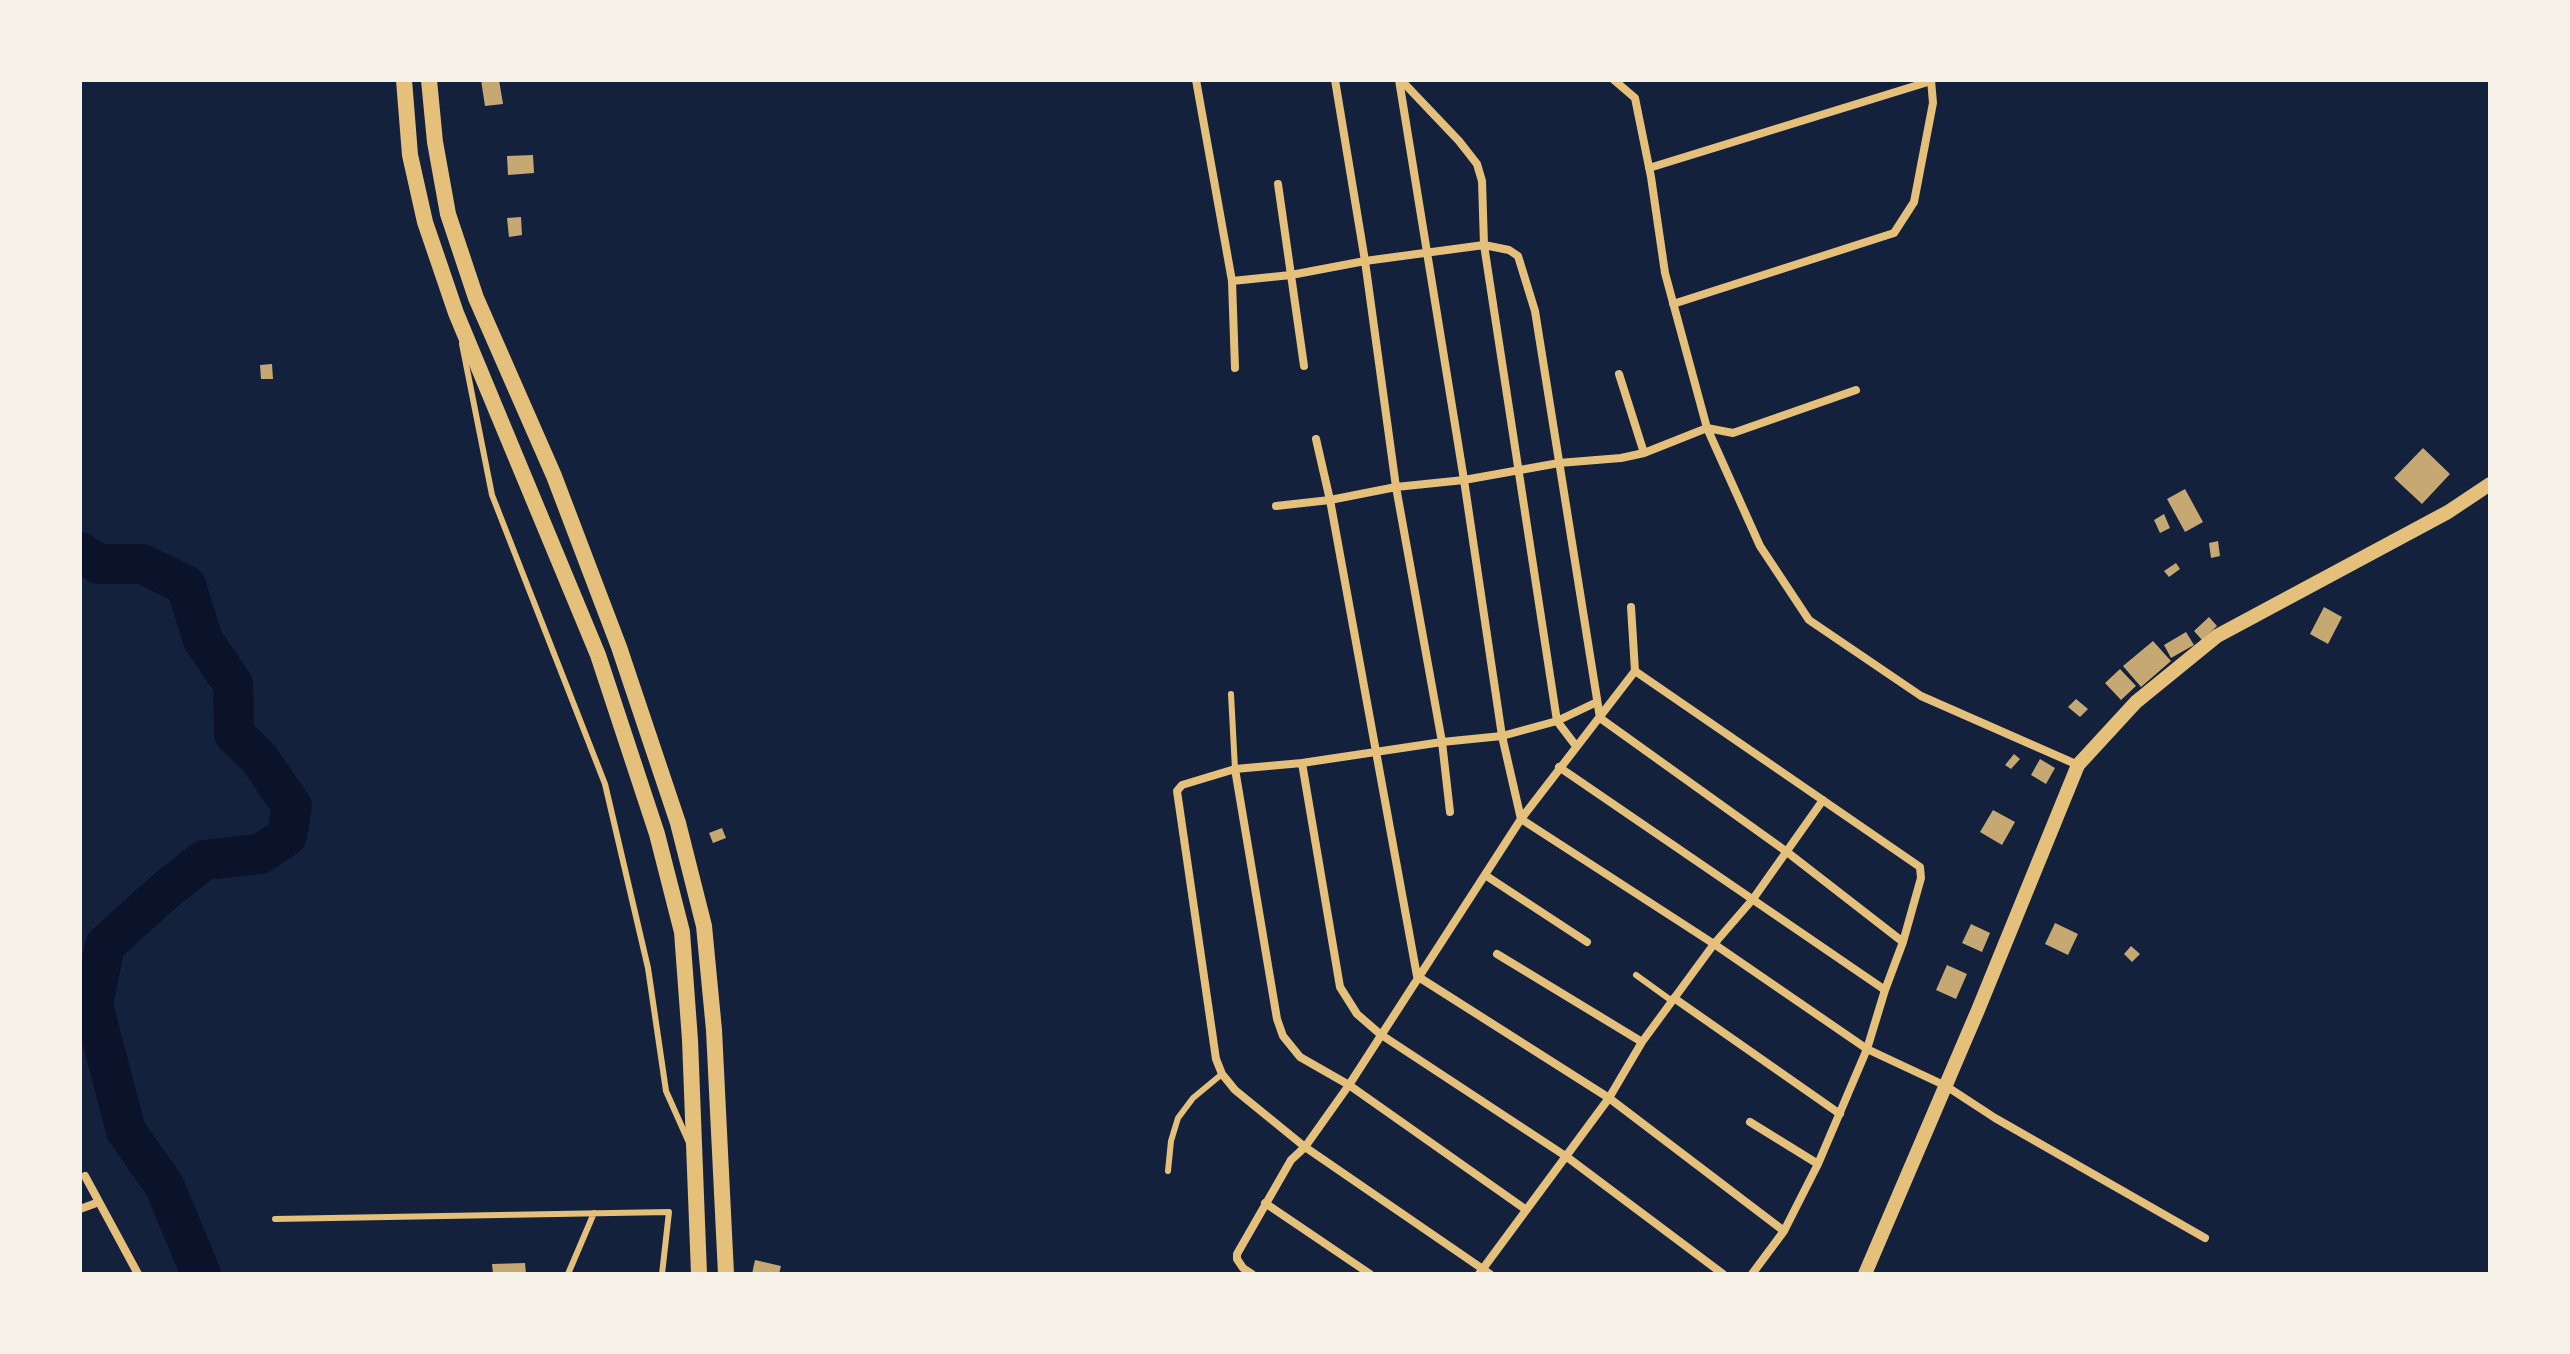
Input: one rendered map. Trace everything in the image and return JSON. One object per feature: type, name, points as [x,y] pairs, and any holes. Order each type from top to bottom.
[{"type":"main road","points":[[404,80],[410,155],[422,209],[456,313],[598,655],[657,834],[682,932],[690,1040],[699,1274]]},
{"type":"main road","points":[[429,80],[435,142],[448,214],[471,284],[554,476],[619,647],[678,823],[704,926],[714,1030],[726,1274]]},
{"type":"street","points":[[1196,80],[1232,281],[1235,368]]},
{"type":"street","points":[[1335,80],[1365,261],[1396,487],[1442,742],[1450,812]]},
{"type":"street","points":[[1400,80],[1459,141],[1477,164],[1482,181],[1484,245],[1557,721],[1576,746]]},
{"type":"street","points":[[1400,80],[1502,736],[1521,819],[1714,944],[1867,1049],[1946,1086],[1995,1118],[2205,1238]]},
{"type":"street","points":[[1614,80],[1635,98],[1665,273],[1707,428],[1760,546],[1809,620],[1921,696],[2078,765]]},
{"type":"street","points":[[1649,168],[1931,80],[1933,103],[1914,202],[1894,233],[1673,304]]},
{"type":"street","points":[[1278,184],[1304,366]]},
{"type":"street","points":[[1232,281],[1291,275],[1365,261],[1484,245],[1509,250],[1518,256],[1535,311],[1600,718],[1787,852],[1903,942]]},
{"type":"street","points":[[1619,374],[1644,453]]},
{"type":"street","points":[[1276,506],[1464,480],[1559,463],[1621,458],[1644,453],[1707,428],[1733,433],[1856,390]]},
{"type":"street","points":[[1316,439],[1330,500],[1417,976],[1609,1098],[1784,1231]]},
{"type":"street","points":[[1865,1274],[2078,765],[2136,702],[2217,636],[2448,512],[2490,484]]},
{"type":"street","points":[[1252,1274],[1243,1268],[1237,1254],[1291,1160],[1305,1147],[1349,1085],[1521,819],[1635,671],[1631,607]]},
{"type":"street","points":[[1635,671],[1920,867],[1921,878],[1903,942],[1867,1049],[1818,1164],[1784,1231],[1752,1274]]},
{"type":"street","points":[[1597,702],[1557,721],[1502,736],[1235,769],[1182,785],[1177,791],[1216,1059],[1222,1074],[1235,1090],[1305,1147],[1484,1272],[1525,1209],[1609,1098],[1642,1042],[1714,944],[1753,899],[1823,800]]},
{"type":"street","points":[[1302,763],[1340,987],[1357,1014],[1380,1034],[1567,1157],[1723,1274]]},
{"type":"street","points":[[1559,767],[1885,990]]},
{"type":"street","points":[[1235,769],[1277,1019],[1283,1036],[1300,1057],[1349,1085],[1525,1209]]},
{"type":"street","points":[[1485,875],[1587,942]]},
{"type":"street","points":[[1497,954],[1642,1042]]},
{"type":"street","points":[[1673,1000],[1840,1114]]},
{"type":"street","points":[[1750,1122],[1818,1164]]},
{"type":"street","points":[[85,1176],[138,1274]]},
{"type":"street","points":[[80,1209],[99,1202]]},
{"type":"street","points":[[1265,1203],[1370,1274]]},
{"type":"lane","points":[[456,313],[492,495],[605,784],[648,968],[666,1091],[694,1154]]},
{"type":"lane","points":[[1231,694],[1235,769]]},
{"type":"lane","points":[[1636,975],[1673,1000]]},
{"type":"lane","points":[[1168,1171],[1171,1141],[1178,1118],[1193,1098],[1222,1074]]},
{"type":"lane","points":[[275,1219],[669,1212],[662,1274]]},
{"type":"lane","points":[[568,1274],[594,1213]]},
{"type":"building","points":[[481,80],[499,80],[503,104],[485,106]]},
{"type":"building","points":[[533,155],[534,173],[508,175],[507,156]]},
{"type":"building","points":[[521,217],[522,235],[509,237],[507,218]]},
{"type":"building","points":[[272,364],[273,379],[261,379],[260,365]]},
{"type":"building","points":[[2423,448],[2450,474],[2422,504],[2394,478]]},
{"type":"building","points":[[2185,489],[2203,522],[2185,532],[2167,499]]},
{"type":"building","points":[[2164,514],[2170,528],[2160,533],[2154,520]]},
{"type":"building","points":[[2218,541],[2220,556],[2211,558],[2209,543]]},
{"type":"building","points":[[2176,563],[2180,569],[2169,577],[2164,571]]},
{"type":"building","points":[[2324,607],[2342,617],[2328,644],[2310,634]]},
{"type":"building","points":[[2209,617],[2217,626],[2202,640],[2194,631]]},
{"type":"building","points":[[2186,632],[2194,645],[2171,658],[2164,645]]},
{"type":"building","points":[[2153,641],[2171,661],[2141,687],[2123,666]]},
{"type":"building","points":[[2120,669],[2136,686],[2121,700],[2105,683]]},
{"type":"building","points":[[2076,699],[2088,709],[2080,717],[2068,707]]},
{"type":"building","points":[[2014,754],[2020,759],[2011,769],[2005,765]]},
{"type":"building","points":[[2040,759],[2055,768],[2046,784],[2031,775]]},
{"type":"building","points":[[1993,810],[2015,822],[2002,845],[1980,832]]},
{"type":"building","points":[[722,828],[726,838],[713,843],[709,833]]},
{"type":"building","points":[[2055,923],[2078,934],[2068,955],[2045,944]]},
{"type":"building","points":[[1971,924],[1990,933],[1982,952],[1962,943]]},
{"type":"building","points":[[2131,946],[2140,954],[2132,962],[2124,954]]},
{"type":"building","points":[[1947,965],[1967,974],[1956,999],[1936,990]]},
{"type":"building","points":[[755,1260],[781,1266],[779,1274],[752,1274]]},
{"type":"building","points":[[525,1263],[526,1274],[493,1274],[492,1264]]},
{"type":"waterway","points":[[80,552],[99,564],[142,564],[186,585],[203,640],[233,684],[234,734],[258,757],[292,806],[287,836],[260,854],[204,860],[105,945],[93,1005],[126,1131],[164,1185],[201,1274]]}]
